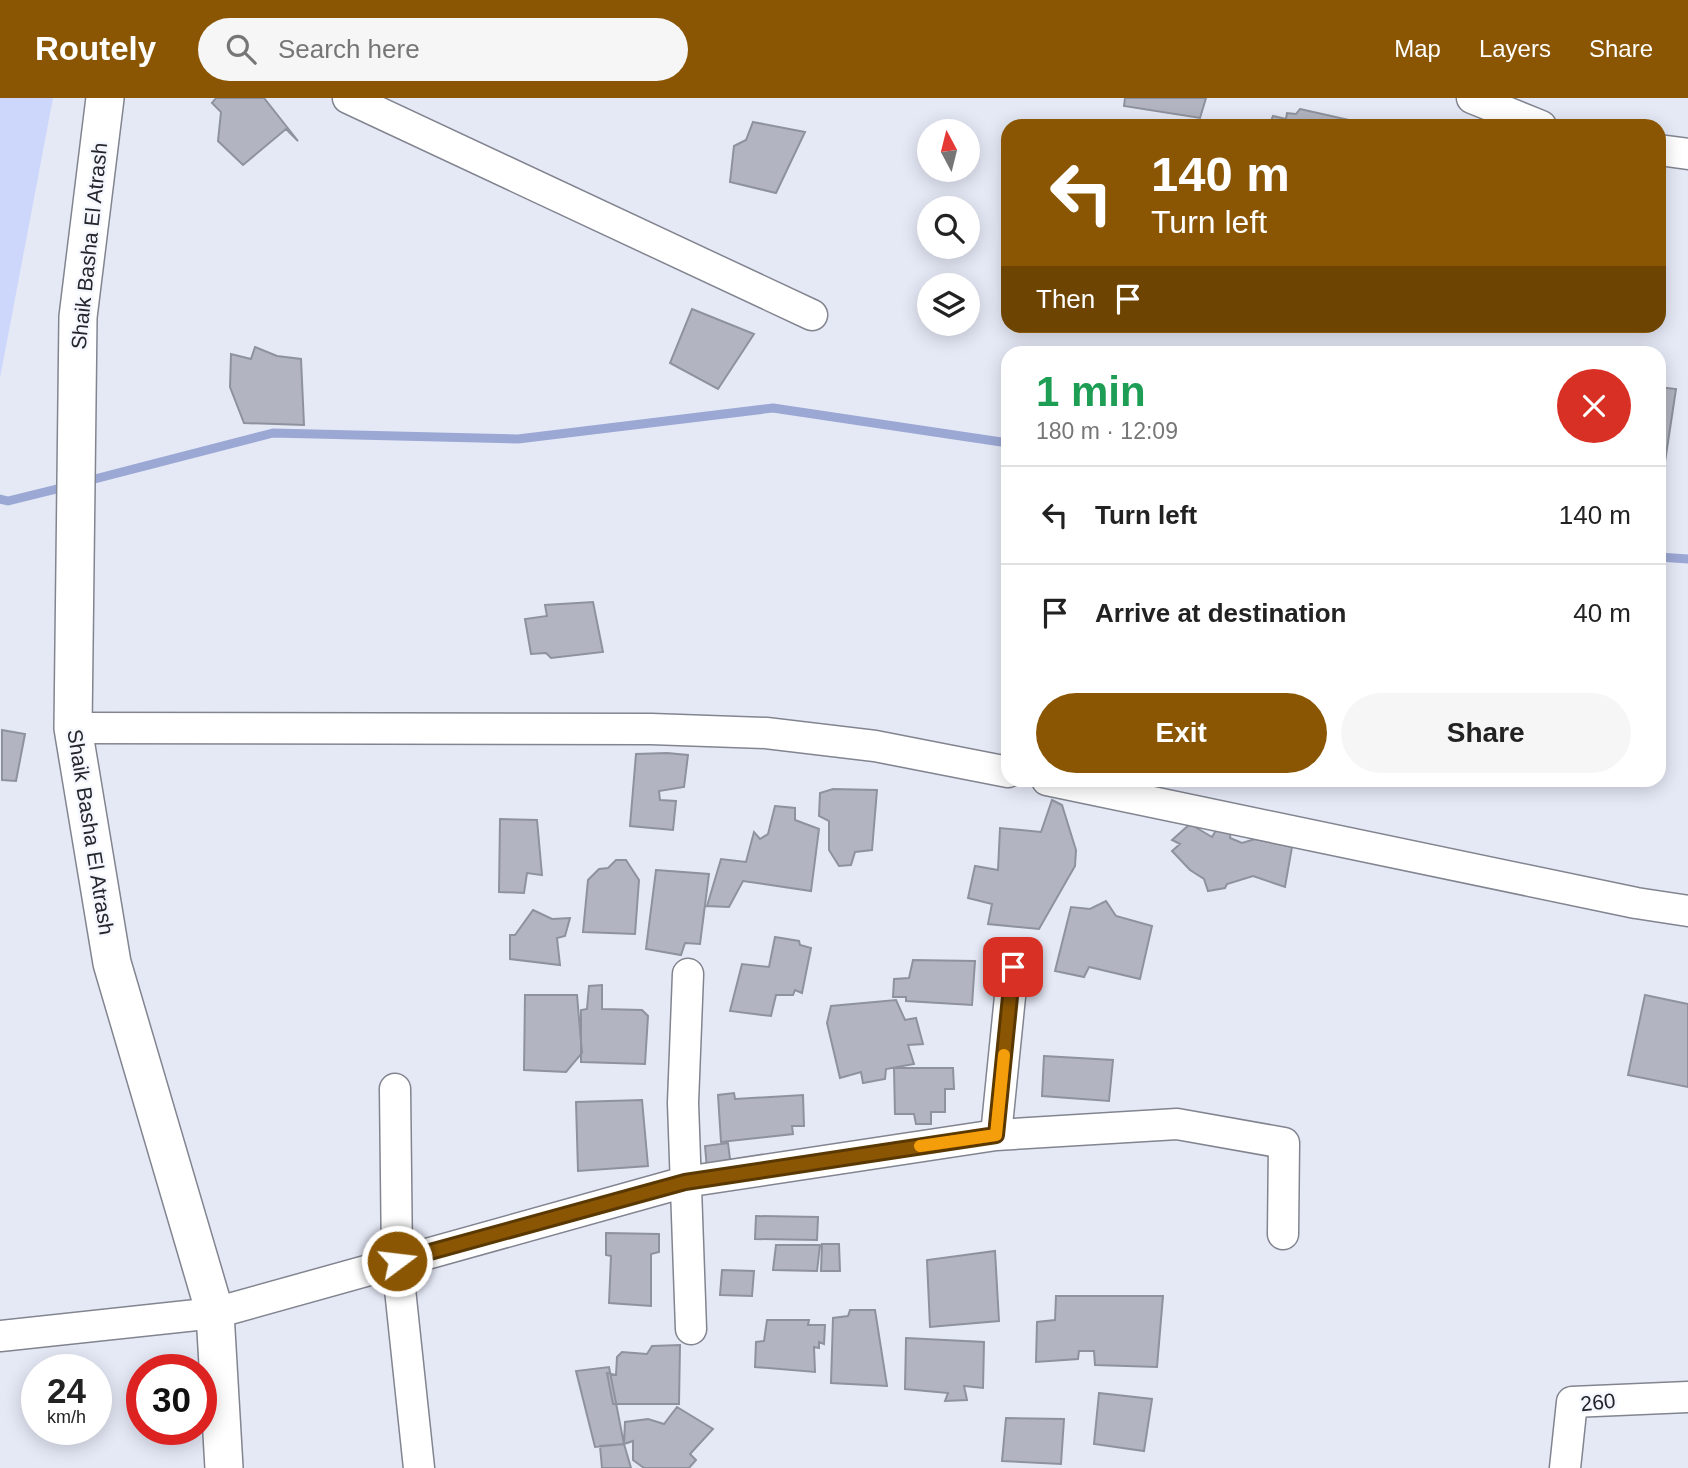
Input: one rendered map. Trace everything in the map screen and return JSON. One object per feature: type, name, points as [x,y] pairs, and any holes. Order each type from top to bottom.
[{"type":"main road","name":"Shaik Basha El Atrash","points":[[105,98],[78,317],[73,728],[112,963],[215,1313],[224,1468]]},
{"type":"street","points":[[348,98],[813,315]]},
{"type":"street","points":[[1472,98],[1524,119]]},
{"type":"street","points":[[1666,151],[1688,154]]},
{"type":"street","points":[[73,728],[651,729],[766,733],[875,746],[1001,771]]},
{"type":"street","points":[[1081,787],[1636,903],[1688,911]]},
{"type":"street","points":[[996,1135],[1013,967]]},
{"type":"street","points":[[688,974],[683,1103],[691,1329]]},
{"type":"street","points":[[395,1089],[397,1261],[419,1468]]},
{"type":"street","points":[[0,1336],[215,1313],[685,1182],[996,1135],[1177,1124],[1284,1143],[1283,1234]]},
{"type":"street","name":"260","points":[[1564,1468],[1572,1402],[1688,1397]]},
{"type":"shaded area","points":[[0,98],[53,98],[0,378]]},
{"type":"building","points":[[216,98],[264,98],[298,141],[286,129],[243,165],[218,141],[221,112],[212,103]]},
{"type":"building","points":[[1125,98],[1206,98],[1200,118],[1124,106]]},
{"type":"building","points":[[1300,109],[1345,119],[1286,119],[1287,113],[1296,114]]},
{"type":"building","points":[[753,122],[805,132],[776,193],[730,182],[734,146],[746,140]]},
{"type":"building","points":[[692,309],[754,334],[718,389],[670,363]]},
{"type":"building","points":[[255,347],[277,356],[301,359],[304,425],[244,423],[230,387],[231,354],[251,359]]},
{"type":"building","points":[[1666,388],[1676,389],[1666,455]]},
{"type":"building","points":[[593,602],[603,652],[551,658],[546,653],[531,654],[525,619],[547,616],[545,605]]},
{"type":"building","points":[[2,730],[25,734],[16,781],[2,780]]},
{"type":"building","points":[[636,754],[688,755],[684,787],[659,791],[660,800],[676,801],[673,830],[630,826]]},
{"type":"building","points":[[833,789],[877,790],[872,850],[855,852],[851,865],[839,866],[829,850],[829,821],[819,816],[820,793]]},
{"type":"building","points":[[1052,800],[1062,805],[1076,850],[1075,866],[1039,929],[988,924],[992,904],[968,898],[975,866],[998,870],[1000,828],[1041,832]]},
{"type":"building","points":[[775,806],[795,808],[795,820],[819,829],[811,891],[743,881],[729,907],[707,906],[721,859],[746,862],[754,832],[760,839],[768,834]]},
{"type":"building","points":[[500,819],[537,820],[542,875],[527,873],[524,893],[499,892]]},
{"type":"building","points":[[1190,824],[1212,837],[1218,827],[1231,827],[1230,838],[1242,843],[1255,839],[1292,847],[1285,887],[1253,876],[1227,884],[1225,888],[1208,891],[1204,879],[1190,870],[1172,851],[1180,844],[1172,840]]},
{"type":"building","points":[[616,860],[626,860],[639,880],[635,934],[583,932],[588,880],[599,869],[608,868]]},
{"type":"building","points":[[656,870],[709,874],[700,944],[685,943],[681,955],[646,949]]},
{"type":"building","points":[[1106,901],[1116,916],[1152,926],[1140,979],[1089,967],[1084,977],[1055,971],[1071,907],[1090,909]]},
{"type":"building","points":[[533,910],[552,919],[570,918],[565,936],[557,938],[560,965],[510,959],[510,935],[515,935]]},
{"type":"building","points":[[775,937],[799,941],[800,945],[811,948],[802,993],[795,990],[793,995],[776,995],[771,1016],[730,1011],[742,964],[769,967]]},
{"type":"building","points":[[913,960],[975,961],[972,1005],[906,1001],[906,997],[893,997],[894,979],[909,978]]},
{"type":"building","points":[[602,985],[602,1009],[642,1010],[648,1016],[645,1064],[581,1062],[581,1010],[587,1009],[589,986]]},
{"type":"building","points":[[525,995],[577,995],[582,1053],[566,1072],[524,1070]]},
{"type":"building","points":[[1645,995],[1688,1004],[1688,1087],[1628,1075]]},
{"type":"building","points":[[896,1000],[905,1020],[916,1018],[923,1044],[908,1045],[914,1064],[886,1069],[885,1079],[863,1083],[861,1072],[840,1078],[827,1023],[831,1006]]},
{"type":"building","points":[[1044,1056],[1113,1060],[1109,1101],[1042,1096]]},
{"type":"building","points":[[894,1068],[953,1068],[954,1089],[945,1089],[945,1112],[931,1112],[931,1124],[916,1124],[914,1114],[895,1114]]},
{"type":"building","points":[[734,1093],[735,1099],[803,1095],[804,1126],[792,1126],[793,1134],[721,1142],[718,1095]]},
{"type":"building","points":[[642,1100],[648,1166],[578,1171],[576,1102]]},
{"type":"building","points":[[728,1143],[731,1167],[707,1169],[705,1146]]},
{"type":"building","points":[[756,1216],[818,1217],[817,1240],[755,1239]]},
{"type":"building","points":[[606,1233],[659,1234],[659,1252],[651,1254],[651,1306],[609,1303],[611,1256],[606,1255]]},
{"type":"building","points":[[822,1244],[839,1244],[840,1271],[821,1271]]},
{"type":"building","points":[[776,1245],[820,1245],[817,1271],[773,1270]]},
{"type":"building","points":[[995,1251],[999,1321],[930,1327],[927,1260]]},
{"type":"building","points":[[722,1270],[754,1271],[752,1296],[720,1295]]},
{"type":"building","points":[[1056,1296],[1163,1296],[1157,1367],[1095,1365],[1094,1351],[1079,1351],[1078,1359],[1036,1362],[1037,1322],[1055,1320]]},
{"type":"building","points":[[850,1310],[875,1310],[887,1386],[831,1383],[833,1318],[848,1316]]},
{"type":"building","points":[[767,1320],[809,1320],[808,1325],[825,1325],[824,1344],[819,1342],[819,1348],[814,1347],[815,1372],[755,1367],[756,1342],[764,1341]]},
{"type":"building","points":[[906,1338],[984,1342],[983,1388],[964,1386],[967,1400],[945,1401],[948,1393],[905,1389]]},
{"type":"building","points":[[680,1345],[679,1404],[613,1404],[607,1373],[616,1375],[617,1357],[622,1352],[647,1354],[652,1346]]},
{"type":"building","points":[[609,1367],[624,1444],[595,1447],[576,1371]]},
{"type":"building","points":[[1099,1393],[1152,1399],[1144,1451],[1094,1444]]},
{"type":"building","points":[[677,1407],[713,1429],[690,1454],[696,1460],[689,1468],[644,1468],[633,1460],[633,1441],[624,1444],[625,1422],[648,1419],[664,1424]]},
{"type":"building","points":[[1006,1418],[1064,1419],[1061,1464],[1002,1461]]},
{"type":"building","points":[[624,1444],[631,1468],[602,1468],[600,1446]]},
{"type":"waterway","points":[[83,482],[273,433],[518,439],[773,408],[1001,442]]},
{"type":"waterway","points":[[0,499],[8,501],[69,486]]},
{"type":"waterway","points":[[1666,557],[1688,559]]},
{"type":"slow traffic","points":[[920,1146],[996,1135],[1004,1055]]},
{"type":"route","points":[[397,1261],[685,1182],[996,1135],[1013,967]]}]
